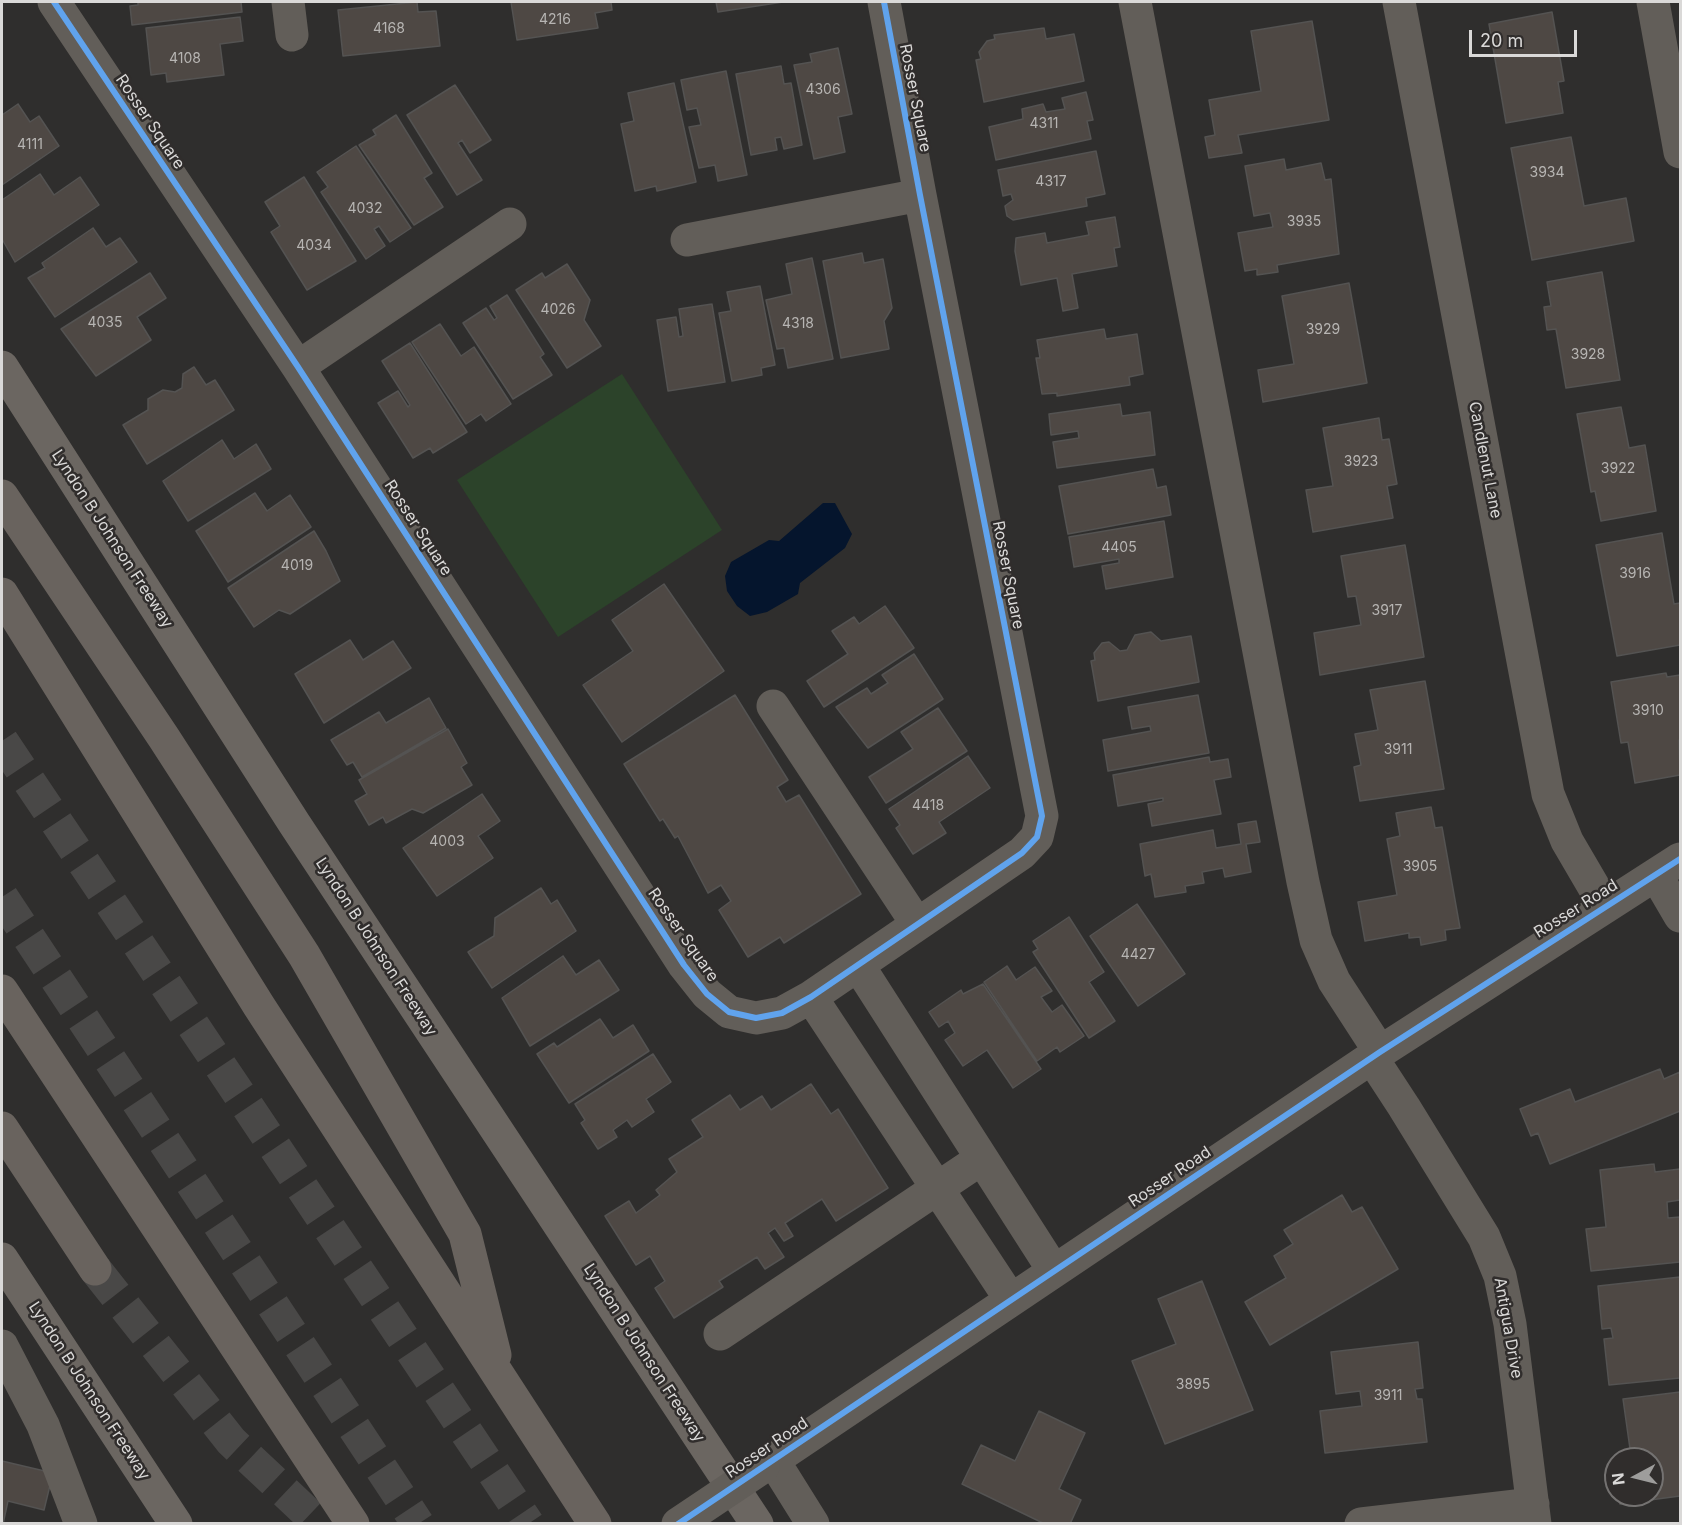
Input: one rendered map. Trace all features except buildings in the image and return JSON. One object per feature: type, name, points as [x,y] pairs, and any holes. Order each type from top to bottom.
[{"type":"highway","points":[[2,496],[164,738],[304,955],[465,1234],[501,1380]]},
{"type":"highway","points":[[2,594],[259,1006],[596,1524]]},
{"type":"highway","points":[[2,991],[353,1524]]},
{"type":"highway","points":[[2,1128],[95,1269]]},
{"type":"main road","name":"Lyndon B Johnson Freeway","points":[[2,367],[300,832],[757,1524]]},
{"type":"main road","name":"Lyndon B Johnson Freeway","points":[[2,1259],[176,1524]]},
{"type":"street","name":"Rosser Square","points":[[54,2],[298,367],[684,965],[707,994],[729,1012],[756,1018],[782,1013],[811,997],[1022,853],[1037,837],[1042,816],[884,2]]},
{"type":"street","points":[[288,2],[291,35]]},
{"type":"street","name":"Antigua Drive","points":[[1135,2],[1316,940],[1334,981],[1404,1107],[1484,1237],[1500,1276],[1510,1324],[1534,1514]]},
{"type":"street","name":"Candlenut Lane","points":[[1399,2],[1548,794],[1567,841],[1605,906]]},
{"type":"street","points":[[1653,2],[1680,152]]},
{"type":"street","points":[[687,240],[920,195]]},
{"type":"street","points":[[298,367],[510,224]]},
{"type":"street","points":[[773,706],[917,924]]},
{"type":"street","points":[[1668,867],[1680,916]]},
{"type":"street","name":"Rosser Road","points":[[678,1524],[1376,1055],[1668,867]]},
{"type":"street","points":[[858,965],[1054,1271]]},
{"type":"street","points":[[811,997],[1011,1300]]},
{"type":"street","points":[[720,1334],[981,1159]]},
{"type":"street","points":[[2,1346],[43,1425],[81,1524]]},
{"type":"street","points":[[768,1464],[813,1524]]},
{"type":"street","points":[[1361,1524],[1534,1514]]},
{"type":"green space","points":[[622,374],[722,530],[558,637],[457,480]]},
{"type":"water","points":[[823,503],[835,503],[852,534],[845,548],[800,583],[798,594],[767,612],[750,616],[737,606],[727,591],[725,576],[731,562],[769,540],[779,541]]},
{"type":"tunnel","points":[[2,741],[528,1524]]},
{"type":"tunnel","points":[[2,897],[418,1524]]},
{"type":"tunnel","points":[[95,1269],[231,1441],[319,1524]]},
{"type":"cycle path","points":[[54,2],[298,367],[684,965],[707,994],[729,1012],[756,1018],[782,1013],[811,997],[1022,853],[1037,837],[1042,816],[884,2]]},
{"type":"cycle path","points":[[678,1524],[1380,1052],[1680,859]]}]
